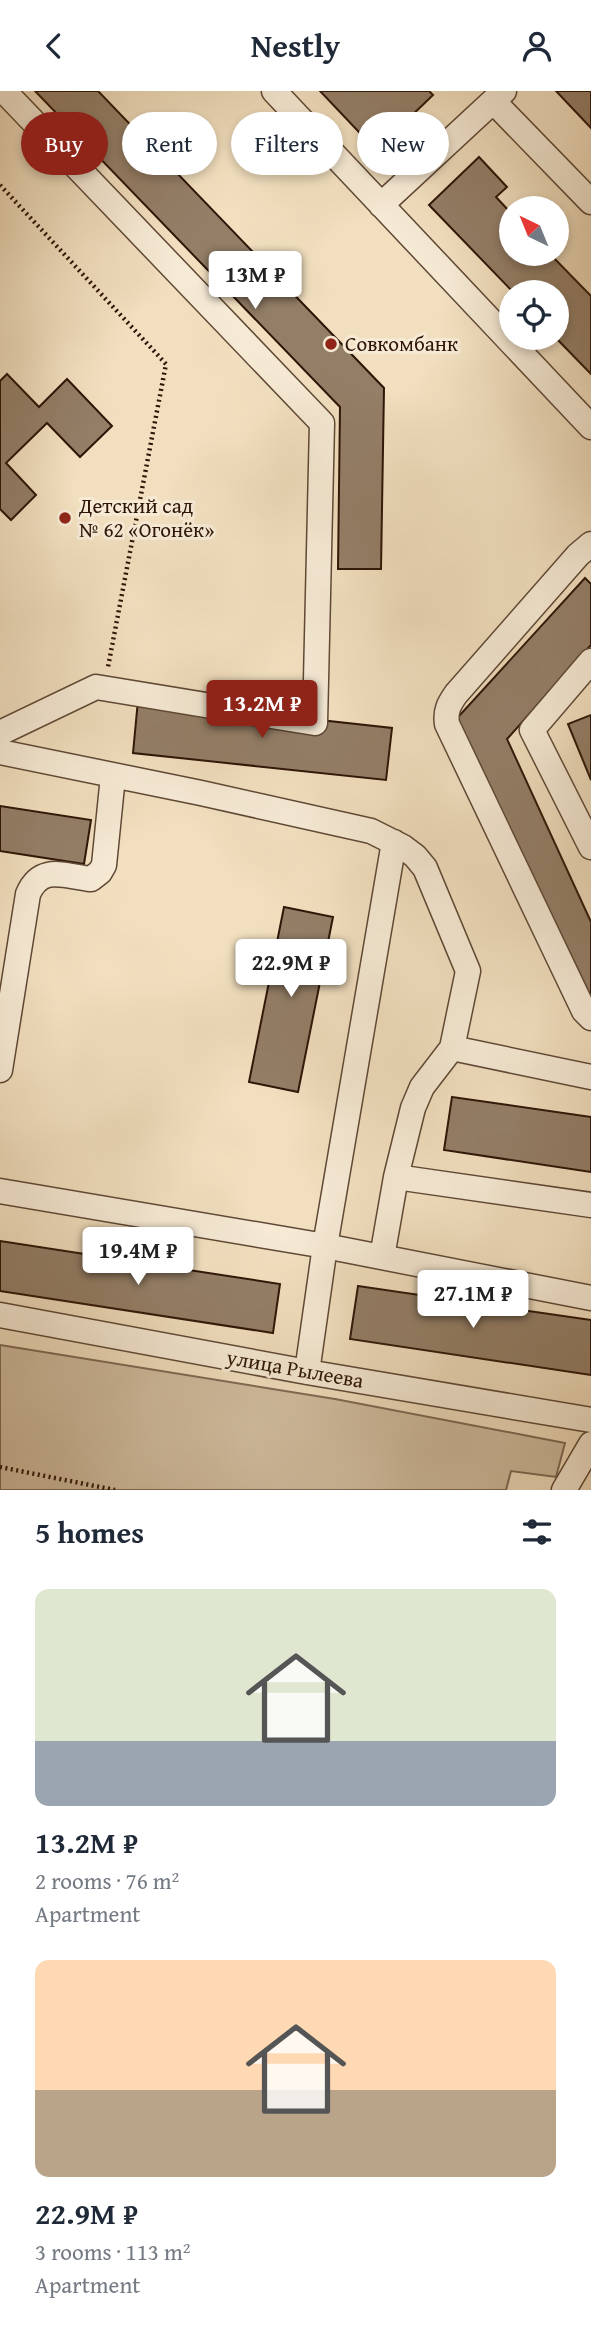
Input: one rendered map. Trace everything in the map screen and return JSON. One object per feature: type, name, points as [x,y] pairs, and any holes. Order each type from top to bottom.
[{"type":"street","points":[[0,733],[96,687],[315,723],[322,423],[4,91]]},
{"type":"street","points":[[274,91],[591,427]]},
{"type":"street","points":[[381,205],[499,96],[591,202]]},
{"type":"street","points":[[591,544],[578,555],[456,694],[447,708],[446,716],[584,1011],[591,1019]]},
{"type":"street","points":[[591,661],[532,730],[591,847]]},
{"type":"street","points":[[0,752],[371,831],[415,856],[425,868],[468,971],[452,1048],[422,1087],[412,1108],[382,1257]]},
{"type":"street","points":[[0,1070],[28,894],[36,879],[46,874],[91,879],[100,872],[104,865],[113,776]]},
{"type":"street","points":[[307,1372],[325,1246],[394,842]]},
{"type":"street","points":[[452,1048],[591,1077]]},
{"type":"street","points":[[396,1177],[591,1205]]},
{"type":"street","points":[[0,1191],[325,1246],[591,1298]]},
{"type":"street","name":"улица Рылеева","points":[[0,1315],[307,1372],[591,1420]]},
{"type":"street","points":[[564,1490],[591,1444]]},
{"type":"path","points":[[0,185],[166,364],[104,689]]},
{"type":"path","points":[[0,1467],[115,1490]]},
{"type":"shaded area","points":[[0,1345],[335,1399],[565,1443],[556,1477],[511,1471],[506,1490],[0,1490]]},
{"type":"building","points":[[35,91],[98,91],[122,116],[122,175],[179,175],[384,388],[381,569],[338,569],[340,407],[108,167],[108,112],[55,112]]},
{"type":"building","points":[[320,91],[429,91],[433,95],[415,112],[357,112],[357,130],[343,112]]},
{"type":"building","points":[[556,91],[591,91],[591,128]]},
{"type":"building","points":[[479,157],[507,187],[496,197],[499,200],[499,266],[562,266],[591,296],[591,374],[568,350],[569,280],[501,280],[429,205]]},
{"type":"building","points":[[7,374],[39,407],[67,379],[112,426],[80,457],[47,423],[6,463],[36,495],[11,520],[0,509],[0,381]]},
{"type":"building","points":[[585,578],[591,584],[591,645],[507,739],[591,922],[591,1026],[449,727]]},
{"type":"building","points":[[138,700],[392,728],[386,780],[133,753]]},
{"type":"building","points":[[591,715],[591,780],[568,724]]},
{"type":"building","points":[[0,806],[91,820],[84,864],[0,851]]},
{"type":"building","points":[[284,907],[333,917],[298,1092],[249,1082]]},
{"type":"building","points":[[452,1097],[591,1117],[591,1172],[444,1150]]},
{"type":"building","points":[[0,1241],[280,1284],[273,1333],[0,1291]]},
{"type":"building","points":[[358,1286],[591,1320],[591,1375],[350,1339]]},
{"type":"place","name":"Совкомбанк","points":[[331,344]]},
{"type":"place","name":"Детский сад № 62 «Огонёк»","points":[[65,518]]}]
